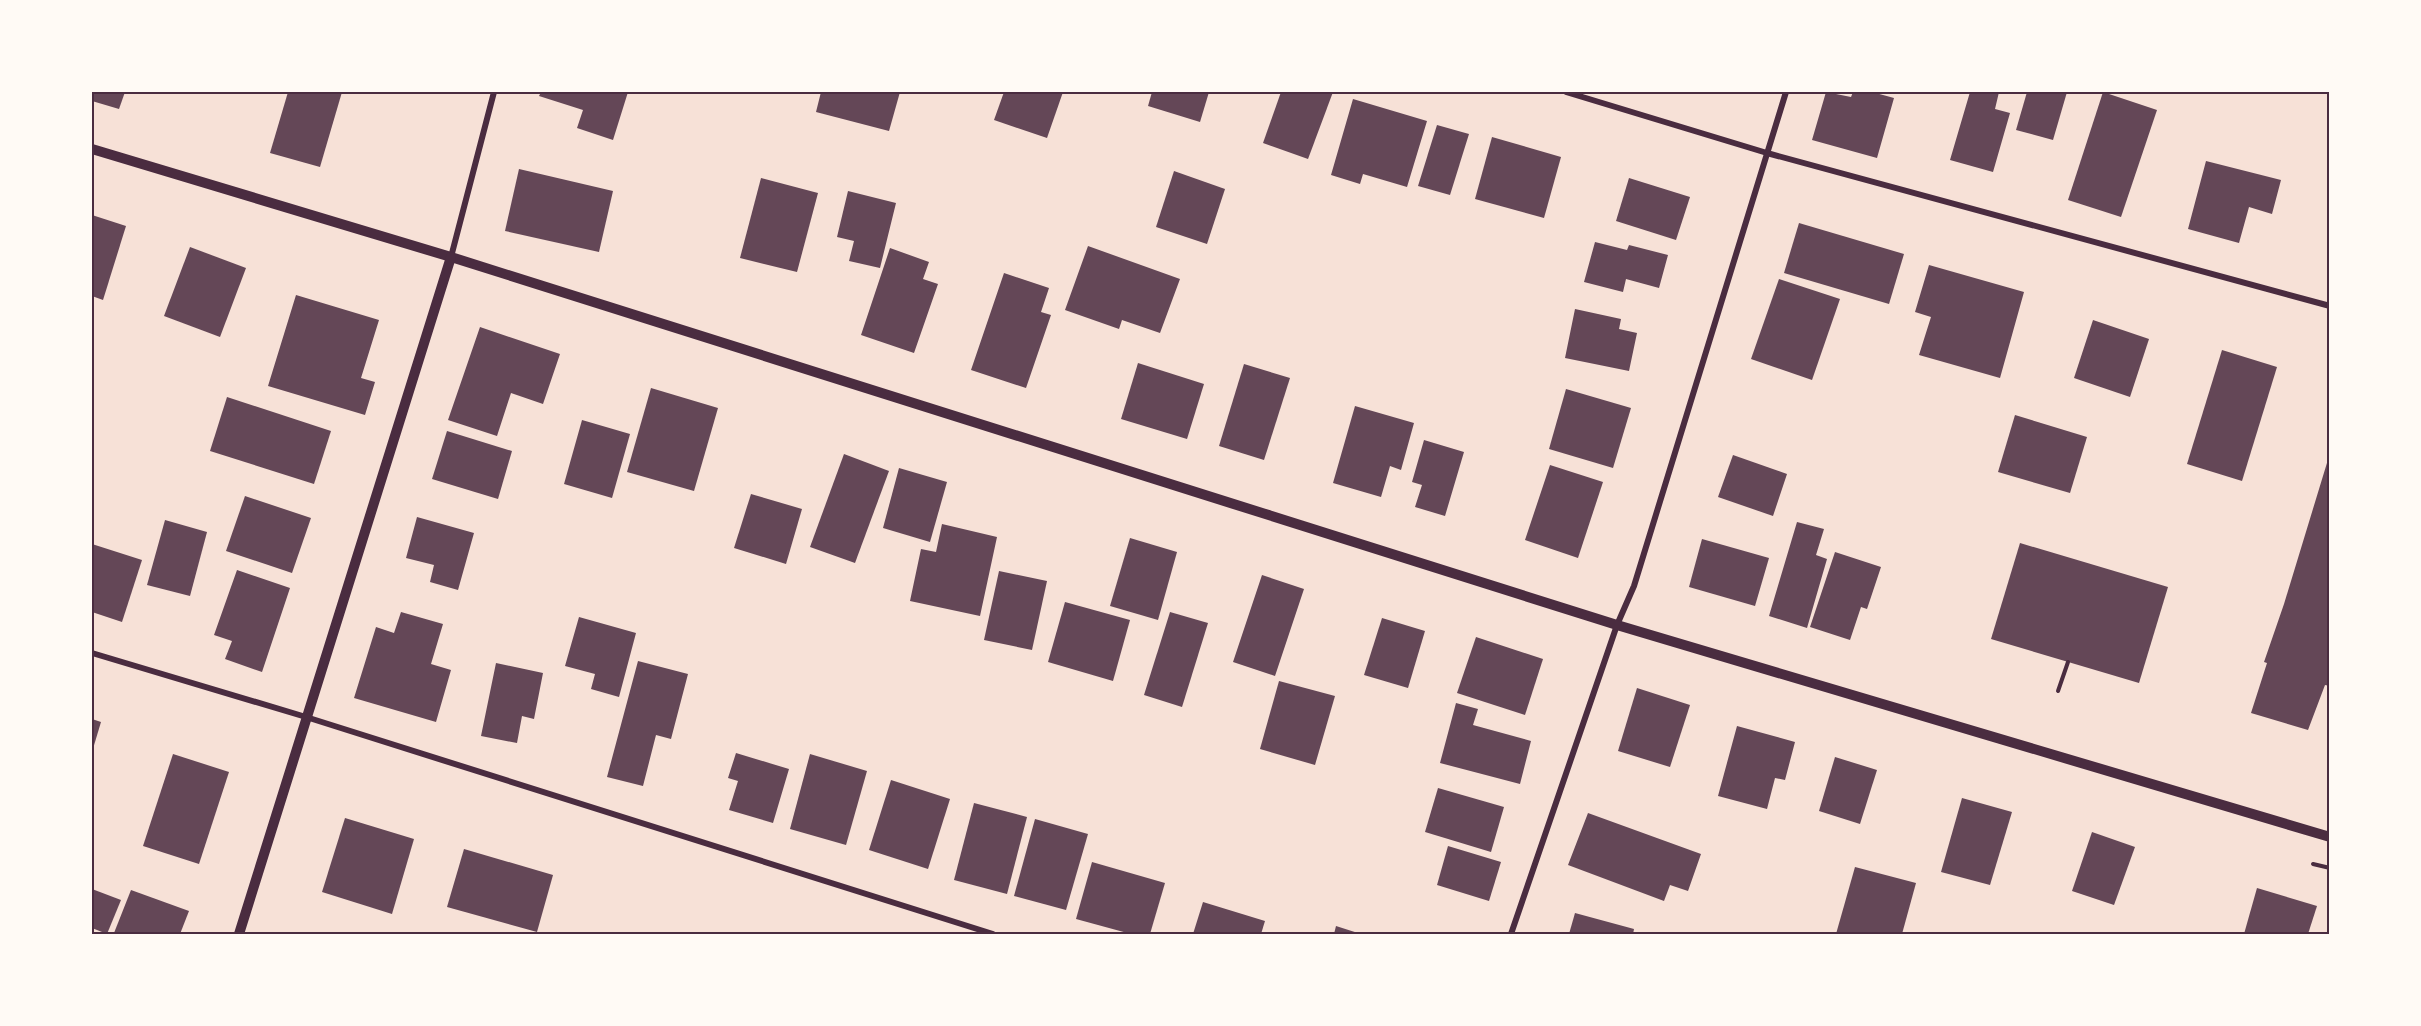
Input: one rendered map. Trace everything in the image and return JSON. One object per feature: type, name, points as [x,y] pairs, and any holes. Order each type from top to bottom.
[{"type":"street","points":[[239,934],[451,257],[494,92]]},
{"type":"street","points":[[1566,92],[1767,153],[2330,306]]},
{"type":"street","points":[[1511,934],[1617,625],[1634,586],[1786,92]]},
{"type":"street","points":[[92,148],[451,257],[1617,625],[2330,837]]},
{"type":"street","points":[[92,653],[306,717],[993,934]]},
{"type":"path","points":[[2058,692],[2068,662]]},
{"type":"path","points":[[2313,864],[2330,868]]},
{"type":"building","points":[[92,92],[125,92],[119,109],[92,101]]},
{"type":"building","points":[[288,92],[342,92],[320,167],[270,153]]},
{"type":"building","points":[[541,92],[628,92],[613,140],[577,128],[583,110],[539,96]]},
{"type":"building","points":[[821,92],[900,92],[889,131],[816,112]]},
{"type":"building","points":[[1004,92],[1063,92],[1047,138],[994,120]]},
{"type":"building","points":[[1152,92],[1209,92],[1200,122],[1148,106]]},
{"type":"building","points":[[1281,92],[1333,92],[1308,159],[1263,143]]},
{"type":"building","points":[[1826,92],[1851,97],[1853,92],[1872,92],[1894,98],[1877,158],[1812,140]]},
{"type":"building","points":[[1970,92],[1999,92],[1995,109],[2010,113],[1993,172],[1950,160]]},
{"type":"building","points":[[2027,92],[2067,92],[2053,140],[2016,130]]},
{"type":"building","points":[[2103,92],[2157,110],[2121,217],[2068,200]]},
{"type":"building","points":[[1353,99],[1427,121],[1407,187],[1363,174],[1360,184],[1331,175]]},
{"type":"building","points":[[1437,125],[1469,134],[1450,195],[1418,186]]},
{"type":"building","points":[[1492,137],[1561,157],[1544,218],[1475,199]]},
{"type":"building","points":[[2206,161],[2281,180],[2272,214],[2249,207],[2239,243],[2188,229]]},
{"type":"building","points":[[519,169],[613,191],[599,252],[505,231]]},
{"type":"building","points":[[1174,171],[1225,189],[1207,244],[1156,227]]},
{"type":"building","points":[[761,178],[818,193],[797,272],[740,258]]},
{"type":"building","points":[[1629,178],[1690,197],[1676,240],[1616,221]]},
{"type":"building","points":[[848,191],[896,203],[880,268],[849,261],[854,241],[837,237]]},
{"type":"building","points":[[92,215],[126,226],[103,300],[92,296]]},
{"type":"building","points":[[1799,223],[1904,254],[1889,304],[1784,273]]},
{"type":"building","points":[[1595,242],[1627,250],[1629,245],[1668,255],[1659,288],[1626,279],[1623,292],[1584,282]]},
{"type":"building","points":[[1088,246],[1180,279],[1160,333],[1122,320],[1119,329],[1065,310]]},
{"type":"building","points":[[190,247],[246,268],[220,337],[164,316]]},
{"type":"building","points":[[890,248],[929,262],[923,279],[938,284],[914,353],[861,335]]},
{"type":"building","points":[[1929,265],[2024,292],[2000,378],[1919,355],[1931,317],[1915,312]]},
{"type":"building","points":[[1004,273],[1049,288],[1041,312],[1051,315],[1026,388],[971,370]]},
{"type":"building","points":[[1779,279],[1840,299],[1812,380],[1751,359]]},
{"type":"building","points":[[296,295],[379,320],[361,378],[375,382],[365,415],[268,386]]},
{"type":"building","points":[[1575,309],[1621,319],[1619,329],[1637,333],[1629,371],[1565,358]]},
{"type":"building","points":[[2093,320],[2149,339],[2130,397],[2074,378]]},
{"type":"building","points":[[480,327],[560,354],[543,404],[511,393],[497,436],[448,420]]},
{"type":"building","points":[[2222,350],[2277,367],[2242,481],[2187,464]]},
{"type":"building","points":[[1138,363],[1204,384],[1187,439],[1121,419]]},
{"type":"building","points":[[1244,364],[1290,378],[1264,460],[1219,446]]},
{"type":"building","points":[[651,388],[718,408],[694,491],[627,472]]},
{"type":"building","points":[[1566,389],[1631,408],[1613,468],[1549,449]]},
{"type":"building","points":[[227,397],[331,431],[314,484],[210,451]]},
{"type":"building","points":[[1355,406],[1414,423],[1401,470],[1390,466],[1381,497],[1333,483]]},
{"type":"building","points":[[2015,415],[2087,437],[2070,493],[1998,472]]},
{"type":"building","points":[[582,420],[630,434],[612,498],[564,484]]},
{"type":"building","points":[[447,431],[512,451],[498,499],[432,479]]},
{"type":"building","points":[[1424,440],[1464,452],[1445,516],[1415,507],[1422,485],[1412,482]]},
{"type":"building","points":[[2330,453],[2330,686],[2325,685],[2308,730],[2251,713],[2267,663],[2264,662]]},
{"type":"building","points":[[844,454],[889,471],[855,563],[810,547]]},
{"type":"building","points":[[1733,455],[1787,474],[1773,516],[1718,497]]},
{"type":"building","points":[[1550,465],[1603,482],[1578,558],[1525,540]]},
{"type":"building","points":[[899,468],[947,482],[930,542],[883,528]]},
{"type":"building","points":[[751,494],[802,509],[786,564],[734,548]]},
{"type":"building","points":[[245,496],[311,518],[292,573],[226,551]]},
{"type":"building","points":[[417,517],[474,533],[458,590],[430,582],[434,565],[406,558]]},
{"type":"building","points":[[165,520],[207,532],[190,596],[147,585]]},
{"type":"building","points":[[1797,522],[1824,529],[1816,555],[1827,559],[1807,628],[1769,616]]},
{"type":"building","points":[[942,524],[997,537],[980,616],[910,601],[921,549],[936,552]]},
{"type":"building","points":[[1130,538],[1177,552],[1158,620],[1110,606]]},
{"type":"building","points":[[1702,539],[1769,558],[1755,606],[1689,587]]},
{"type":"building","points":[[2020,543],[2168,587],[2139,683],[1991,639]]},
{"type":"building","points":[[92,544],[142,560],[122,622],[92,612]]},
{"type":"building","points":[[1835,552],[1881,567],[1867,609],[1861,607],[1850,640],[1810,627]]},
{"type":"building","points":[[237,570],[290,588],[262,672],[225,659],[232,641],[214,635]]},
{"type":"building","points":[[999,571],[1047,581],[1032,650],[984,640]]},
{"type":"building","points":[[1262,575],[1304,589],[1275,676],[1233,662]]},
{"type":"building","points":[[1065,602],[1130,620],[1113,681],[1048,662]]},
{"type":"building","points":[[401,612],[443,624],[431,664],[451,670],[436,722],[354,698],[376,627],[394,633]]},
{"type":"building","points":[[1170,612],[1208,623],[1182,707],[1144,695]]},
{"type":"building","points":[[579,617],[636,633],[619,697],[591,689],[595,674],[565,666]]},
{"type":"building","points":[[1382,618],[1425,631],[1408,688],[1364,675]]},
{"type":"building","points":[[1476,637],[1543,659],[1525,715],[1457,693]]},
{"type":"building","points":[[638,661],[688,674],[671,739],[656,735],[643,786],[607,777]]},
{"type":"building","points":[[496,663],[543,673],[534,719],[522,716],[517,743],[481,736]]},
{"type":"building","points":[[1279,681],[1335,696],[1315,765],[1260,749]]},
{"type":"building","points":[[1637,688],[1690,705],[1670,767],[1618,751]]},
{"type":"building","points":[[1456,703],[1478,709],[1473,725],[1531,741],[1520,784],[1440,763]]},
{"type":"building","points":[[92,719],[101,722],[92,752]]},
{"type":"building","points":[[1737,726],[1795,742],[1785,780],[1775,778],[1767,809],[1718,796]]},
{"type":"building","points":[[736,753],[789,769],[773,823],[729,810],[738,781],[728,778]]},
{"type":"building","points":[[173,754],[229,772],[199,864],[143,846]]},
{"type":"building","points":[[810,754],[867,771],[846,845],[790,829]]},
{"type":"building","points":[[1835,757],[1877,770],[1860,824],[1819,811]]},
{"type":"building","points":[[891,780],[950,799],[928,869],[869,850]]},
{"type":"building","points":[[1438,788],[1504,807],[1491,852],[1425,832]]},
{"type":"building","points":[[1962,798],[2012,812],[1990,885],[1941,872]]},
{"type":"building","points":[[974,803],[1027,817],[1007,894],[954,880]]},
{"type":"building","points":[[1588,813],[1701,854],[1688,891],[1670,885],[1664,901],[1568,865]]},
{"type":"building","points":[[345,818],[414,839],[392,914],[322,892]]},
{"type":"building","points":[[1035,819],[1088,834],[1066,910],[1014,896]]},
{"type":"building","points":[[2092,832],[2135,847],[2114,905],[2072,891]]},
{"type":"building","points":[[1448,846],[1501,862],[1489,901],[1437,885]]},
{"type":"building","points":[[464,849],[553,875],[537,932],[447,907]]},
{"type":"building","points":[[1092,862],[1165,883],[1150,934],[1131,934],[1076,919]]},
{"type":"building","points":[[1855,867],[1916,883],[1902,934],[1836,934]]},
{"type":"building","points":[[2257,888],[2317,906],[2308,934],[2244,934]]},
{"type":"building","points":[[92,889],[121,900],[107,934],[92,928]]},
{"type":"building","points":[[131,890],[189,911],[180,934],[114,933]]},
{"type":"building","points":[[1203,902],[1265,921],[1261,934],[1193,934]]},
{"type":"building","points":[[1575,913],[1634,929],[1633,934],[1569,934]]},
{"type":"building","points":[[1336,926],[1361,934],[1334,934]]}]
